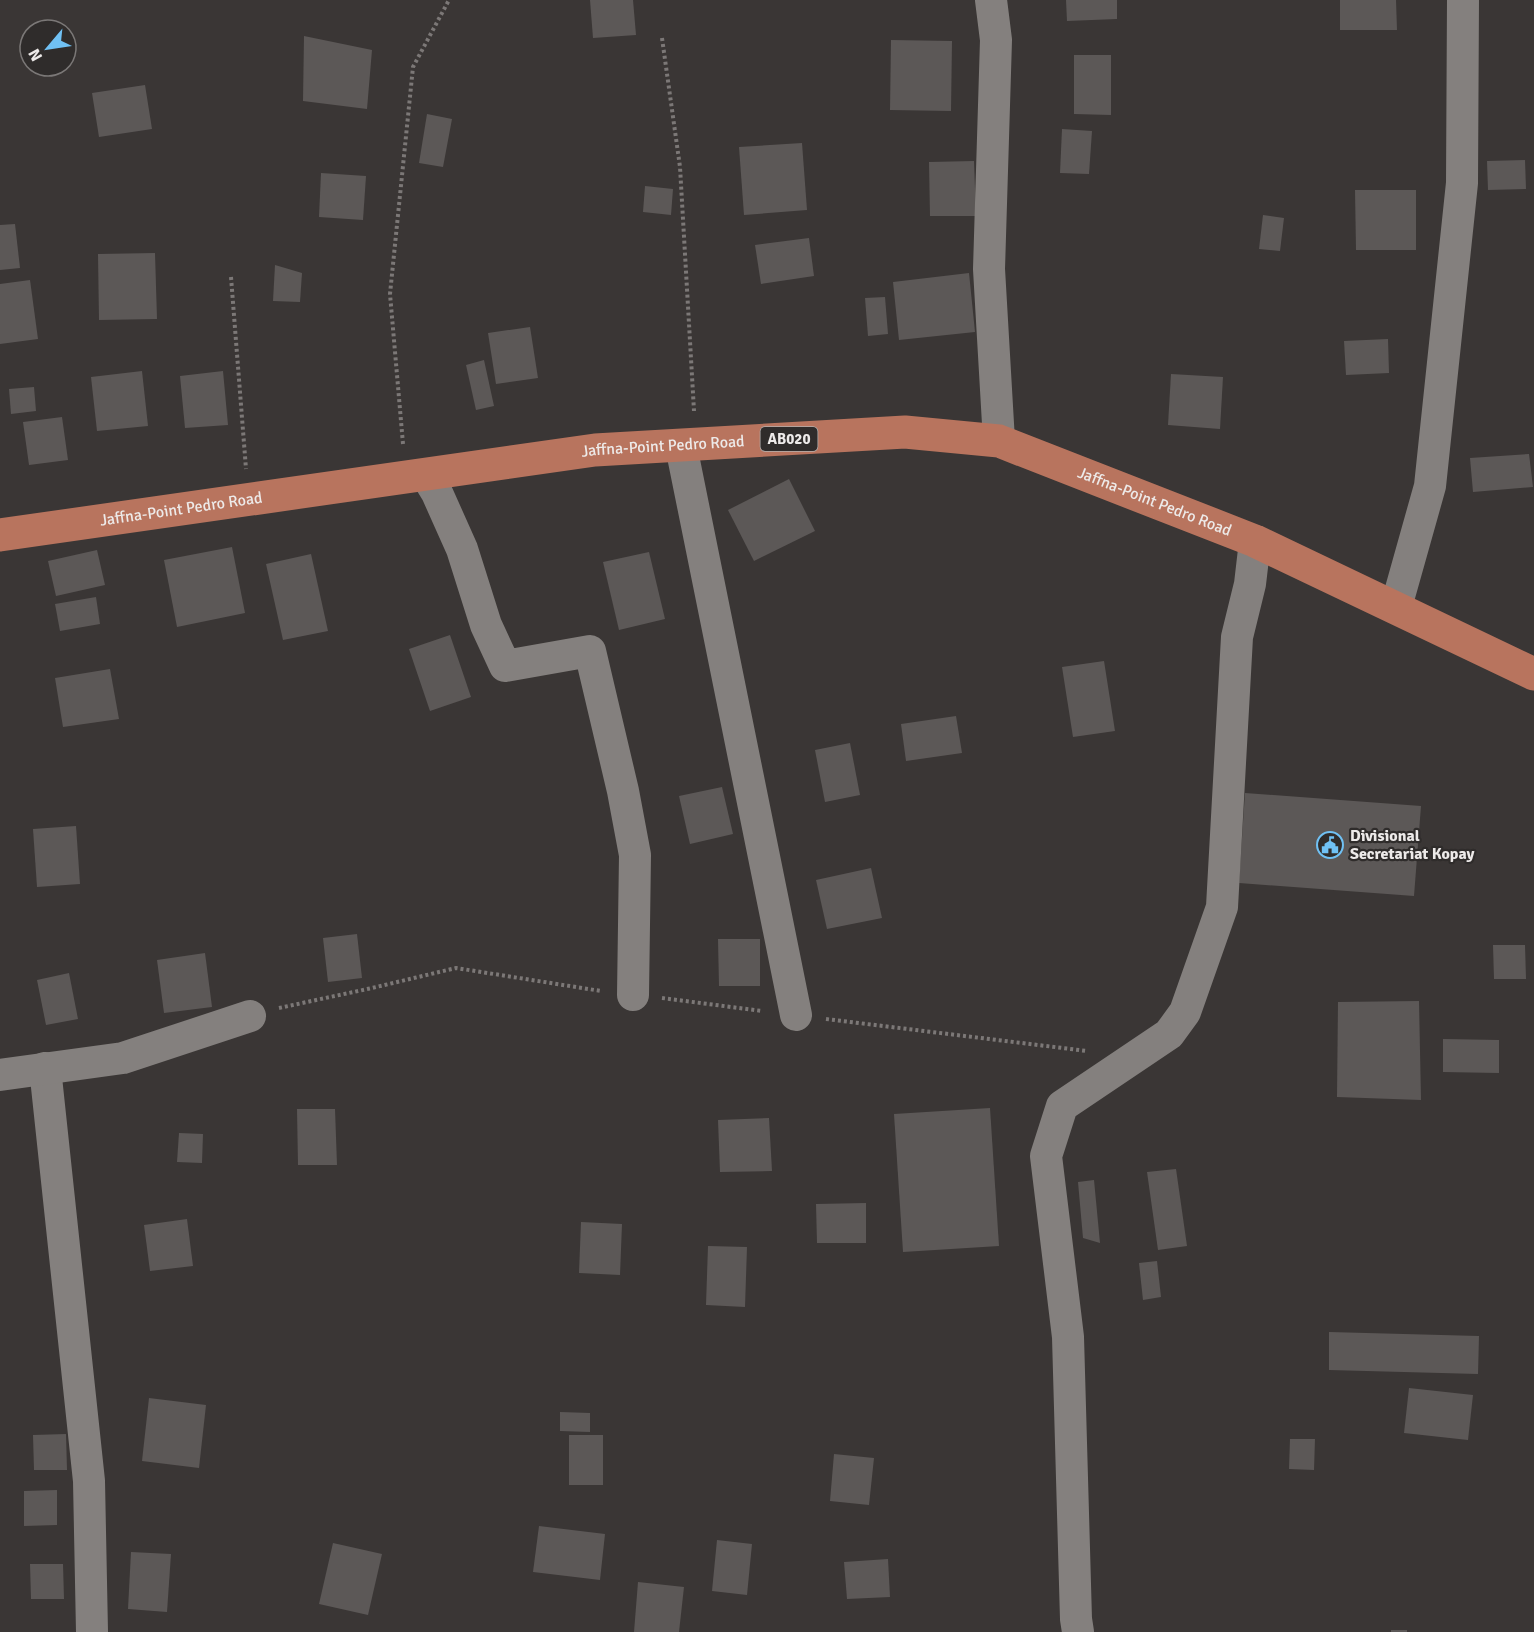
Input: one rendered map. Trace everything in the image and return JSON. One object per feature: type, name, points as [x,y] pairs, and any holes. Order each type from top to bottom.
[{"type":"main road","name":"Jaffna-Point Pedro Road","points":[[0,535],[595,450],[905,432],[999,441],[1255,541],[1534,674]]},
{"type":"street","points":[[991,0],[996,40],[989,269],[999,441]]},
{"type":"street","points":[[1396,607],[1430,486],[1462,183],[1463,0]]},
{"type":"street","points":[[689,445],[796,1015]]},
{"type":"street","points":[[416,476],[437,493],[462,549],[486,625],[505,666],[590,651],[623,792],[635,855],[633,995]]},
{"type":"street","points":[[1078,1632],[1068,1337],[1046,1156],[1062,1106],[1169,1034],[1185,1012],[1222,907],[1238,637],[1251,584],[1255,541]]},
{"type":"street","points":[[0,1075],[123,1058],[250,1016]]},
{"type":"street","points":[[45,1068],[89,1481],[92,1632]]},
{"type":"path","points":[[416,476],[390,294],[413,67],[449,0]]},
{"type":"path","points":[[662,38],[680,167],[689,445]]},
{"type":"path","points":[[231,277],[249,499]]},
{"type":"path","points":[[250,1016],[456,968],[633,995],[1135,1057]]},
{"type":"building","points":[[590,0],[633,0],[636,35],[593,38]]},
{"type":"building","points":[[1066,0],[1117,0],[1117,19],[1067,21]]},
{"type":"building","points":[[1340,0],[1396,0],[1397,30],[1340,30]]},
{"type":"building","points":[[304,36],[372,50],[367,109],[303,101]]},
{"type":"building","points":[[891,40],[952,41],[951,111],[890,110]]},
{"type":"building","points":[[1074,55],[1111,55],[1111,115],[1074,114]]},
{"type":"building","points":[[145,85],[152,129],[99,137],[92,93]]},
{"type":"building","points":[[427,114],[452,119],[443,167],[419,163]]},
{"type":"building","points":[[1062,129],[1092,131],[1089,174],[1060,173]]},
{"type":"building","points":[[802,143],[807,210],[744,215],[739,147]]},
{"type":"building","points":[[1525,160],[1526,189],[1488,190],[1487,161]]},
{"type":"building","points":[[974,161],[976,216],[930,216],[929,162]]},
{"type":"building","points":[[321,173],[366,176],[363,220],[319,217]]},
{"type":"building","points":[[645,186],[673,189],[671,215],[643,212]]},
{"type":"building","points":[[1355,190],[1416,190],[1416,250],[1356,250]]},
{"type":"building","points":[[1263,215],[1284,218],[1280,251],[1259,249]]},
{"type":"building","points":[[15,224],[20,268],[0,270],[0,225]]},
{"type":"building","points":[[809,238],[814,276],[761,284],[755,245]]},
{"type":"building","points":[[155,253],[157,319],[99,320],[98,254]]},
{"type":"building","points":[[275,265],[302,273],[300,302],[273,301]]},
{"type":"building","points":[[969,273],[975,332],[899,340],[893,282]]},
{"type":"building","points":[[30,280],[38,339],[0,344],[0,284]]},
{"type":"building","points":[[885,297],[888,334],[868,336],[865,298]]},
{"type":"building","points":[[530,327],[538,378],[496,384],[488,333]]},
{"type":"building","points":[[1388,339],[1389,373],[1346,375],[1344,341]]},
{"type":"building","points":[[484,360],[494,406],[476,410],[466,365]]},
{"type":"building","points":[[142,371],[148,426],[97,431],[91,377]]},
{"type":"building","points":[[223,371],[228,425],[185,428],[180,376]]},
{"type":"building","points":[[1171,374],[1223,377],[1220,429],[1168,425]]},
{"type":"building","points":[[34,387],[36,411],[11,414],[9,389]]},
{"type":"building","points":[[62,417],[68,460],[29,465],[23,422]]},
{"type":"building","points":[[1529,454],[1533,487],[1473,492],[1470,458]]},
{"type":"building","points":[[789,479],[815,531],[754,561],[728,510]]},
{"type":"building","points":[[232,547],[245,613],[177,627],[164,560]]},
{"type":"building","points":[[97,550],[105,585],[56,596],[48,561]]},
{"type":"building","points":[[649,552],[665,619],[619,630],[603,562]]},
{"type":"building","points":[[311,554],[328,631],[283,640],[266,564]]},
{"type":"building","points":[[96,597],[100,624],[60,631],[55,604]]},
{"type":"building","points":[[450,635],[471,697],[430,711],[409,649]]},
{"type":"building","points":[[1104,661],[1115,731],[1073,737],[1062,667]]},
{"type":"building","points":[[110,669],[119,719],[63,727],[55,678]]},
{"type":"building","points":[[956,716],[962,753],[906,761],[901,724]]},
{"type":"building","points":[[850,743],[860,795],[825,802],[815,750]]},
{"type":"building","points":[[722,787],[733,834],[690,844],[679,796]]},
{"type":"building","name":"Divisional Secretariat Kopay","points":[[1245,793],[1421,806],[1414,896],[1239,883]]},
{"type":"building","points":[[76,826],[80,884],[37,887],[33,829]]},
{"type":"building","points":[[871,868],[882,918],[827,929],[816,880]]},
{"type":"building","points":[[357,934],[362,978],[328,982],[323,938]]},
{"type":"building","points":[[718,939],[760,939],[760,986],[719,986]]},
{"type":"building","points":[[1493,945],[1525,945],[1526,979],[1494,979]]},
{"type":"building","points":[[205,953],[212,1007],[164,1013],[157,960]]},
{"type":"building","points":[[69,973],[78,1019],[46,1025],[37,980]]},
{"type":"building","points":[[1419,1001],[1421,1100],[1337,1097],[1338,1002]]},
{"type":"building","points":[[1443,1039],[1499,1040],[1499,1073],[1443,1072]]},
{"type":"building","points":[[990,1108],[999,1246],[903,1252],[894,1114]]},
{"type":"building","points":[[297,1109],[335,1109],[337,1165],[298,1165]]},
{"type":"building","points":[[769,1118],[772,1171],[720,1172],[718,1120]]},
{"type":"building","points":[[179,1133],[203,1134],[202,1163],[177,1162]]},
{"type":"building","points":[[1176,1169],[1187,1246],[1158,1250],[1147,1172]]},
{"type":"building","points":[[1094,1180],[1100,1243],[1083,1238],[1078,1182]]},
{"type":"building","points":[[866,1203],[866,1243],[817,1243],[816,1204]]},
{"type":"building","points":[[187,1219],[193,1266],[150,1271],[144,1225]]},
{"type":"building","points":[[581,1222],[622,1224],[620,1275],[579,1273]]},
{"type":"building","points":[[708,1246],[747,1247],[745,1307],[706,1305]]},
{"type":"building","points":[[1157,1261],[1161,1297],[1143,1300],[1139,1263]]},
{"type":"building","points":[[1329,1332],[1479,1336],[1478,1374],[1329,1370]]},
{"type":"building","points":[[1409,1388],[1473,1395],[1468,1440],[1404,1433]]},
{"type":"building","points":[[149,1398],[206,1405],[199,1468],[142,1461]]},
{"type":"building","points":[[560,1412],[590,1413],[590,1432],[560,1431]]},
{"type":"building","points":[[66,1434],[67,1470],[34,1470],[33,1435]]},
{"type":"building","points":[[569,1435],[603,1435],[603,1485],[569,1485]]},
{"type":"building","points":[[1290,1439],[1315,1439],[1314,1470],[1289,1469]]},
{"type":"building","points":[[834,1454],[874,1458],[869,1505],[830,1501]]},
{"type":"building","points":[[57,1490],[57,1525],[24,1526],[24,1491]]},
{"type":"building","points":[[539,1526],[605,1534],[600,1580],[533,1572]]},
{"type":"building","points":[[717,1540],[752,1544],[747,1595],[712,1591]]},
{"type":"building","points":[[333,1543],[382,1554],[368,1615],[319,1604]]},
{"type":"building","points":[[131,1552],[171,1554],[167,1612],[128,1609]]},
{"type":"building","points":[[888,1559],[890,1597],[847,1599],[844,1562]]},
{"type":"building","points":[[30,1564],[63,1564],[64,1599],[31,1599]]},
{"type":"building","points":[[638,1582],[684,1587],[679,1632],[634,1632]]},
{"type":"building","points":[[1391,1630],[1407,1630],[1407,1632],[1391,1632]]},
{"type":"place","name":"Divisional Secretariat Kopay","points":[[1330,845]]}]
